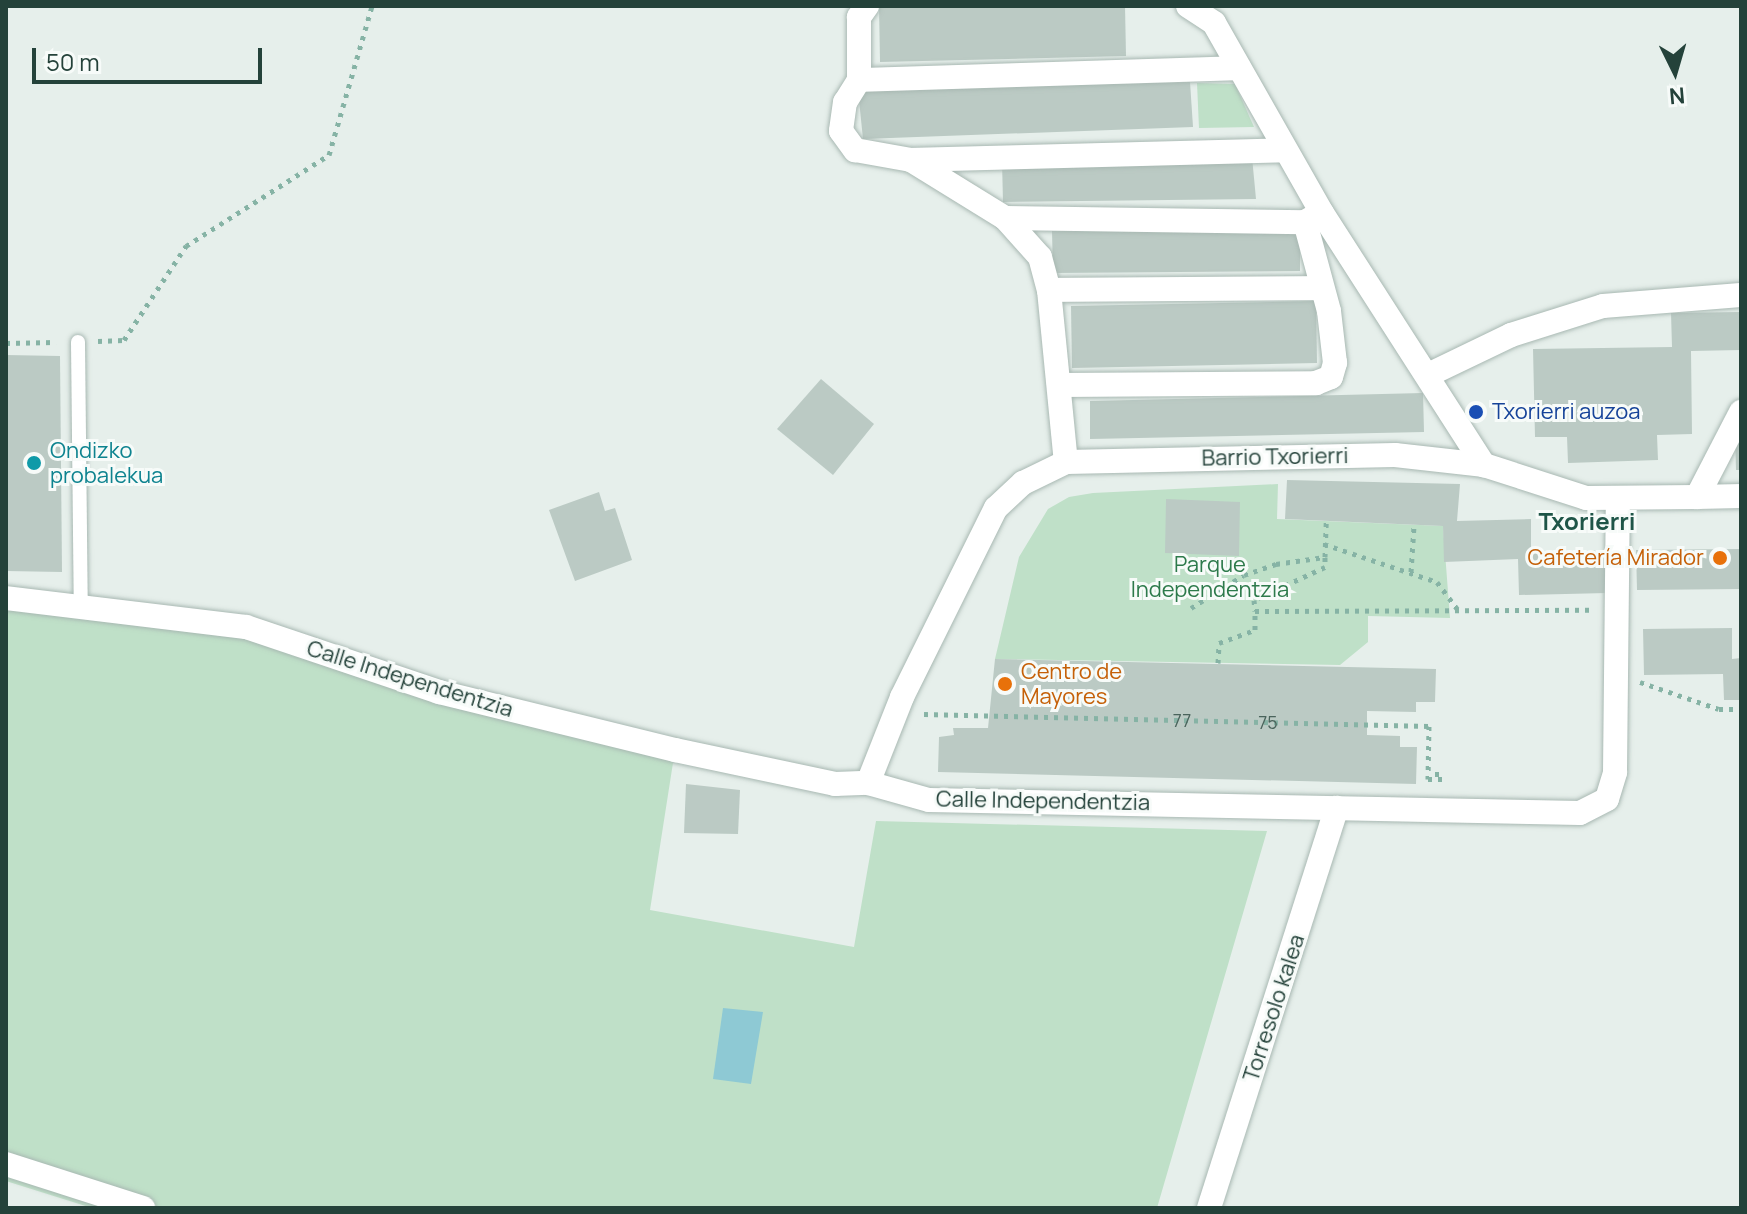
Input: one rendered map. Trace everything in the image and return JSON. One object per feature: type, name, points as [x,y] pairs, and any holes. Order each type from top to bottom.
[{"type":"street","points":[[867,6],[859,17],[859,80],[845,102],[841,131],[855,150],[911,160],[1284,150]]},
{"type":"street","points":[[1188,6],[1214,23],[1284,150],[1313,218],[1428,375],[1484,465]]},
{"type":"street","points":[[859,80],[1239,68]]},
{"type":"street","points":[[911,160],[1005,218],[1040,257],[1049,290],[1066,462]]},
{"type":"street","points":[[1005,218],[1313,218]]},
{"type":"street","points":[[1060,385],[1316,383],[1331,377],[1335,363],[1321,288],[1313,218]]},
{"type":"street","points":[[1049,290],[1321,288]]},
{"type":"street","points":[[1428,375],[1511,335],[1603,306],[1741,295]]},
{"type":"street","points":[[1697,497],[1741,412]]},
{"type":"street","name":"Barrio Txorierri","points":[[868,783],[895,714],[996,508],[1023,483],[1066,462],[1395,455],[1484,465],[1586,498],[1741,496]]},
{"type":"street","name":"Calle Independentzia","points":[[6,598],[246,627],[439,692],[687,753],[835,784],[868,783],[929,800],[1580,813],[1607,799],[1615,772],[1618,498]]},
{"type":"street","name":"Torresolo kalea","points":[[1209,1208],[1337,808]]},
{"type":"street","points":[[6,1164],[143,1208]]},
{"type":"lane","points":[[78,342],[81,607]]},
{"type":"path","points":[[124,340],[186,246],[329,155],[372,6]]},
{"type":"path","points":[[1218,663],[1219,643],[1255,630],[1254,600],[1325,567],[1326,521]]},
{"type":"path","points":[[1411,572],[1414,525]]},
{"type":"path","points":[[1324,544],[1437,582],[1461,613]]},
{"type":"path","points":[[1191,608],[1244,575],[1276,564],[1325,557]]},
{"type":"path","points":[[1255,611],[1440,616],[1617,609]]},
{"type":"path","points":[[1616,665],[1719,709],[1741,709]]},
{"type":"path","points":[[895,714],[1429,726],[1428,779],[1443,777],[1435,774]]},
{"type":"green space","points":[[1197,83],[1235,84],[1254,127],[1199,128]]},
{"type":"green space","name":"Parque Independentzia","points":[[1278,484],[1277,519],[1443,526],[1450,618],[1368,616],[1368,642],[1340,665],[995,659],[1019,557],[1048,509],[1069,497],[1093,493]]},
{"type":"green space","points":[[6,601],[246,627],[675,750],[650,910],[854,947],[876,821],[1267,831],[1157,1208],[92,1208],[6,1181]]},
{"type":"water","points":[[723,1008],[763,1012],[751,1084],[713,1079]]},
{"type":"building","points":[[879,6],[1125,6],[1126,56],[880,62]]},
{"type":"building","points":[[1190,82],[1193,127],[863,139],[858,90]]},
{"type":"building","points":[[1252,157],[1256,199],[1003,202],[1002,161]]},
{"type":"building","points":[[1300,228],[1300,271],[1053,273],[1052,231]]},
{"type":"building","points":[[1316,301],[1317,363],[1072,368],[1071,306]]},
{"type":"building","points":[[1741,312],[1741,350],[1691,351],[1692,434],[1657,435],[1658,460],[1568,463],[1567,437],[1535,437],[1533,349],[1672,347],[1671,313]]},
{"type":"building","name":"Ondizko probalekua","points":[[6,355],[60,356],[62,572],[6,571]]},
{"type":"building","points":[[821,379],[874,424],[833,475],[777,429]]},
{"type":"building","points":[[1423,393],[1424,432],[1090,439],[1090,401]]},
{"type":"building","points":[[1735,434],[1741,434],[1741,470],[1736,470]]},
{"type":"building","points":[[1287,480],[1460,484],[1457,521],[1531,519],[1531,553],[1608,550],[1607,593],[1519,595],[1518,559],[1444,562],[1443,526],[1285,519]]},
{"type":"building","points":[[599,492],[605,511],[615,508],[632,560],[575,581],[549,510]]},
{"type":"building","points":[[1166,499],[1240,502],[1239,556],[1165,553]]},
{"type":"building","points":[[1741,549],[1741,589],[1637,590],[1636,550]]},
{"type":"building","points":[[1732,628],[1732,659],[1741,658],[1741,700],[1724,700],[1723,674],[1644,675],[1643,629]]},
{"type":"building","points":[[995,659],[1436,669],[1435,702],[1416,702],[1416,712],[1367,711],[1367,735],[1400,736],[1400,747],[1417,747],[1416,784],[938,772],[939,737],[954,735],[953,728],[988,728]]},
{"type":"building","points":[[686,784],[740,790],[738,834],[684,833]]},
{"type":"place","name":"Txorierri auzoa","points":[[1476,412]]},
{"type":"place","name":"Ondizko probalekua","points":[[34,463]]},
{"type":"place","name":"Cafetería Mirador","points":[[1720,558]]},
{"type":"place","name":"Centro de Mayores","points":[[1005,684]]},
{"type":"district","name":"Txorierri","points":[[1587,521]]}]
